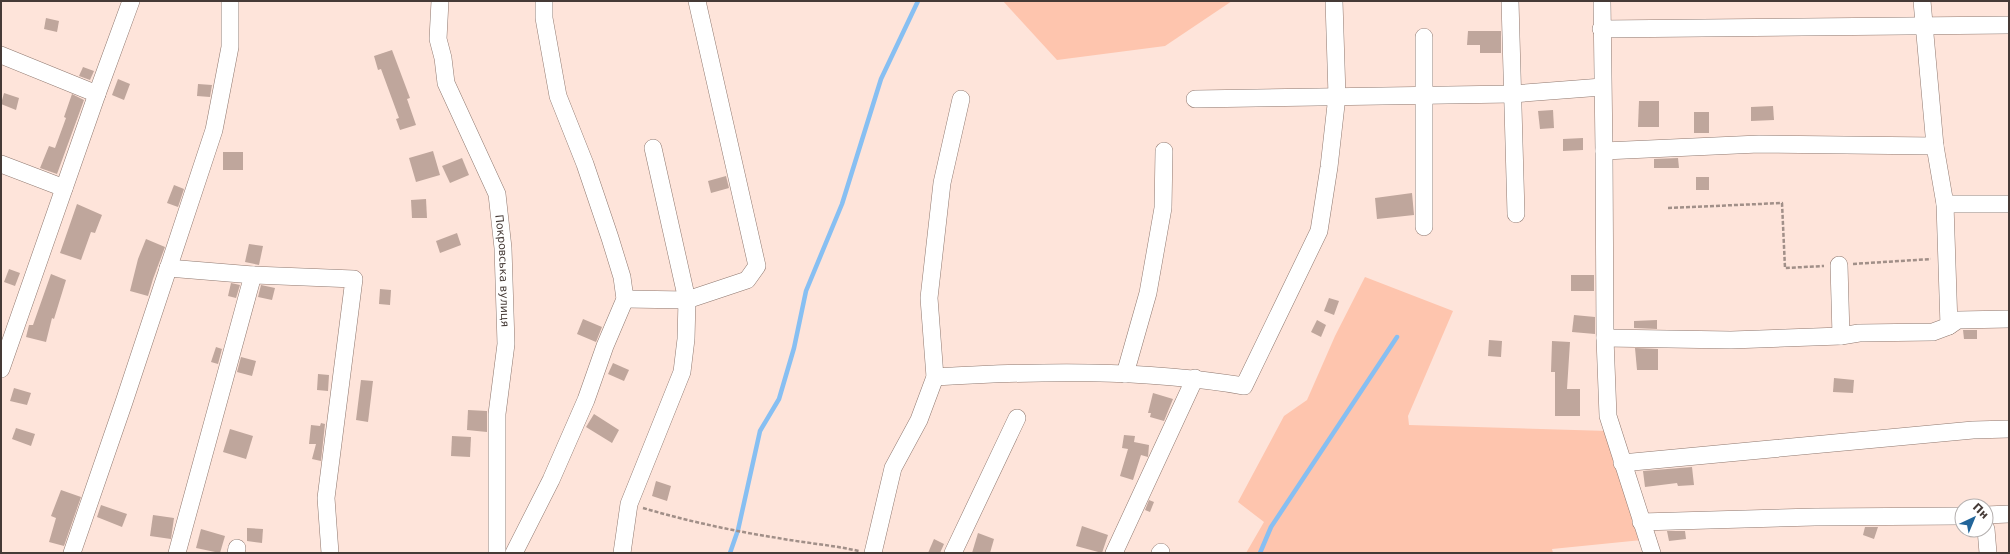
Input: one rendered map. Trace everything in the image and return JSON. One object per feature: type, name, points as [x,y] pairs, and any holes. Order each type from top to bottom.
[{"type":"street","points":[[72,553],[214,130],[230,47],[230,1]]},
{"type":"street","name":"Покровська вулиця","points":[[440,1],[438,39],[443,58],[446,83],[497,194],[503,248],[506,344],[497,414],[496,553]]},
{"type":"street","points":[[514,553],[552,480],[586,400],[605,346],[625,299],[622,277],[610,238],[585,164],[558,96],[544,18],[544,1]]},
{"type":"street","points":[[625,299],[687,300],[747,280],[757,266],[697,1]]},
{"type":"street","points":[[935,377],[1016,372],[1125,374],[1195,378],[1244,386],[1319,231],[1329,167],[1337,96],[1334,1]]},
{"type":"street","points":[[1510,1],[1516,214]]},
{"type":"street","points":[[1602,1],[1605,338],[1608,416],[1622,464],[1652,553]]},
{"type":"street","points":[[1922,1],[1935,146],[1945,204],[1949,326]]},
{"type":"street","points":[[1,369],[97,94],[126,3]]},
{"type":"street","points":[[1602,29],[2009,24]]},
{"type":"street","points":[[1424,37],[1424,227]]},
{"type":"street","points":[[1,55],[97,94]]},
{"type":"street","points":[[1195,99],[1512,94],[1602,87]]},
{"type":"street","points":[[874,551],[893,468],[919,420],[935,377],[929,298],[942,184],[961,99]]},
{"type":"street","points":[[1604,151],[1759,144],[1935,146]]},
{"type":"street","points":[[622,553],[629,504],[682,372],[686,339],[687,300],[653,148]]},
{"type":"street","points":[[1125,374],[1148,293],[1163,208],[1164,151]]},
{"type":"street","points":[[1,164],[64,188]]},
{"type":"street","points":[[1945,204],[2009,204]]},
{"type":"street","points":[[1839,265],[1841,336]]},
{"type":"street","points":[[168,268],[253,275],[354,279],[326,498],[330,553]]},
{"type":"street","points":[[177,553],[253,275]]},
{"type":"street","points":[[1605,338],[1731,340],[1841,336],[1859,333],[1932,332],[1949,326],[1958,320],[2009,319]]},
{"type":"street","points":[[1114,553],[1195,378]]},
{"type":"street","points":[[954,553],[1017,418]]},
{"type":"street","points":[[1622,464],[1973,430],[2009,429]]},
{"type":"street","points":[[1994,515],[2009,514]]},
{"type":"street","points":[[1641,522],[1815,517],[1954,516]]},
{"type":"street","points":[[1987,538],[1988,553]]},
{"type":"path","points":[[1668,208],[1782,203],[1785,268],[1946,258]]},
{"type":"path","points":[[629,504],[671,516],[778,538],[832,544],[874,551]]},
{"type":"shaded area","points":[[1003,1],[1232,1],[1165,46],[1057,60]]},
{"type":"shaded area","points":[[1365,277],[1453,311],[1408,416],[1409,425],[1608,431],[1642,540],[1552,549],[1553,553],[1246,553],[1264,522],[1238,502],[1284,416],[1307,400],[1335,336]]},
{"type":"building","points":[[46,18],[59,21],[57,32],[44,29]]},
{"type":"building","points":[[1468,31],[1501,31],[1501,53],[1480,53],[1480,45],[1467,45]]},
{"type":"building","points":[[392,50],[410,98],[407,99],[416,125],[400,130],[396,119],[399,118],[381,69],[378,70],[374,56]]},
{"type":"building","points":[[83,67],[94,71],[90,80],[79,76]]},
{"type":"building","points":[[118,79],[130,84],[124,100],[112,95]]},
{"type":"building","points":[[198,84],[212,85],[210,97],[197,96]]},
{"type":"building","points":[[4,93],[19,98],[16,110],[1,104]]},
{"type":"building","points":[[72,94],[84,100],[57,174],[40,168],[49,146],[55,148],[66,118],[64,117]]},
{"type":"building","points":[[1639,101],[1659,101],[1659,127],[1638,127]]},
{"type":"building","points":[[1773,106],[1774,120],[1751,121],[1751,107]]},
{"type":"building","points":[[1553,110],[1554,128],[1540,129],[1538,111]]},
{"type":"building","points":[[1694,112],[1709,112],[1709,133],[1694,133]]},
{"type":"building","points":[[1583,138],[1583,150],[1563,151],[1563,139]]},
{"type":"building","points":[[433,151],[440,175],[416,182],[409,158]]},
{"type":"building","points":[[223,152],[243,152],[243,170],[223,170]]},
{"type":"building","points":[[462,158],[469,175],[450,183],[442,166]]},
{"type":"building","points":[[1678,158],[1679,168],[1654,168],[1654,159]]},
{"type":"building","points":[[726,176],[729,188],[711,193],[708,181]]},
{"type":"building","points":[[1696,177],[1709,177],[1709,190],[1696,190]]},
{"type":"building","points":[[174,185],[184,189],[178,207],[167,203]]},
{"type":"building","points":[[1412,193],[1414,215],[1377,219],[1375,198]]},
{"type":"building","points":[[426,199],[427,218],[412,218],[411,200]]},
{"type":"building","points":[[77,204],[102,215],[95,233],[91,232],[81,260],[60,253]]},
{"type":"building","points":[[457,233],[461,245],[440,253],[436,241]]},
{"type":"building","points":[[146,239],[165,247],[148,296],[130,291],[138,259]]},
{"type":"building","points":[[249,244],[263,246],[259,265],[245,262]]},
{"type":"building","points":[[9,269],[20,273],[15,286],[4,282]]},
{"type":"building","points":[[51,274],[66,280],[54,319],[52,318],[46,342],[26,337],[29,325],[33,325]]},
{"type":"building","points":[[1571,275],[1594,275],[1594,291],[1571,291]]},
{"type":"building","points":[[231,283],[240,285],[236,298],[228,296]]},
{"type":"building","points":[[261,285],[275,288],[272,300],[258,297]]},
{"type":"building","points":[[380,289],[391,290],[390,305],[379,304]]},
{"type":"building","points":[[1329,298],[1339,301],[1334,315],[1324,311]]},
{"type":"building","points":[[1574,315],[1595,317],[1595,334],[1572,332]]},
{"type":"building","points":[[583,319],[602,327],[596,342],[577,334]]},
{"type":"building","points":[[1317,320],[1326,325],[1321,337],[1311,332]]},
{"type":"building","points":[[1657,320],[1657,329],[1634,328],[1634,321]]},
{"type":"building","points":[[1963,330],[1977,330],[1977,339],[1964,339]]},
{"type":"building","points":[[1489,340],[1502,341],[1501,357],[1488,356]]},
{"type":"building","points":[[1552,341],[1570,342],[1567,389],[1580,389],[1580,416],[1555,416],[1555,372],[1551,372]]},
{"type":"building","points":[[216,347],[222,349],[218,364],[211,362]]},
{"type":"building","points":[[1635,348],[1658,349],[1658,370],[1637,370]]},
{"type":"building","points":[[241,357],[256,361],[252,376],[237,372]]},
{"type":"building","points":[[613,363],[629,370],[624,381],[608,374]]},
{"type":"building","points":[[318,374],[329,375],[328,391],[317,390]]},
{"type":"building","points":[[1834,378],[1854,380],[1853,393],[1833,392]]},
{"type":"building","points":[[361,380],[373,381],[368,422],[356,420]]},
{"type":"building","points":[[14,388],[31,393],[27,405],[10,401]]},
{"type":"building","points":[[1153,393],[1173,399],[1164,421],[1150,417],[1151,413],[1148,413]]},
{"type":"building","points":[[468,410],[487,411],[487,432],[467,430]]},
{"type":"building","points":[[594,414],[619,430],[612,443],[586,427]]},
{"type":"building","points":[[321,423],[325,424],[321,461],[312,459],[316,444],[309,444],[311,425],[320,426]]},
{"type":"building","points":[[16,428],[35,434],[31,446],[12,439]]},
{"type":"building","points":[[230,429],[253,436],[246,459],[223,452]]},
{"type":"building","points":[[1124,435],[1135,436],[1134,442],[1149,445],[1148,457],[1141,455],[1133,480],[1120,476],[1128,449],[1122,448]]},
{"type":"building","points":[[452,436],[471,437],[470,457],[451,456]]},
{"type":"building","points":[[1692,467],[1694,485],[1678,486],[1677,483],[1645,487],[1643,471]]},
{"type":"building","points":[[656,481],[671,486],[667,501],[652,496]]},
{"type":"building","points":[[61,490],[81,497],[64,546],[49,542],[56,518],[51,516]]},
{"type":"building","points":[[1149,500],[1154,502],[1150,512],[1145,510]]},
{"type":"building","points":[[101,505],[127,514],[122,527],[97,517]]},
{"type":"building","points":[[153,515],[174,518],[171,539],[150,536]]},
{"type":"building","points":[[1082,526],[1108,535],[1102,553],[1076,546]]},
{"type":"building","points":[[1865,527],[1878,527],[1874,539],[1863,535]]},
{"type":"building","points":[[247,528],[263,529],[262,543],[247,541]]},
{"type":"building","points":[[201,529],[225,536],[220,553],[196,548]]},
{"type":"building","points":[[1667,531],[1685,531],[1686,539],[1669,541]]},
{"type":"building","points":[[978,533],[994,539],[990,553],[972,553]]},
{"type":"building","points":[[934,539],[944,544],[940,553],[928,553]]},
{"type":"waterway","points":[[730,553],[738,530],[760,431],[779,399],[794,348],[806,291],[842,204],[881,79],[918,1]]},
{"type":"waterway","points":[[1260,553],[1271,527],[1397,337]]}]
